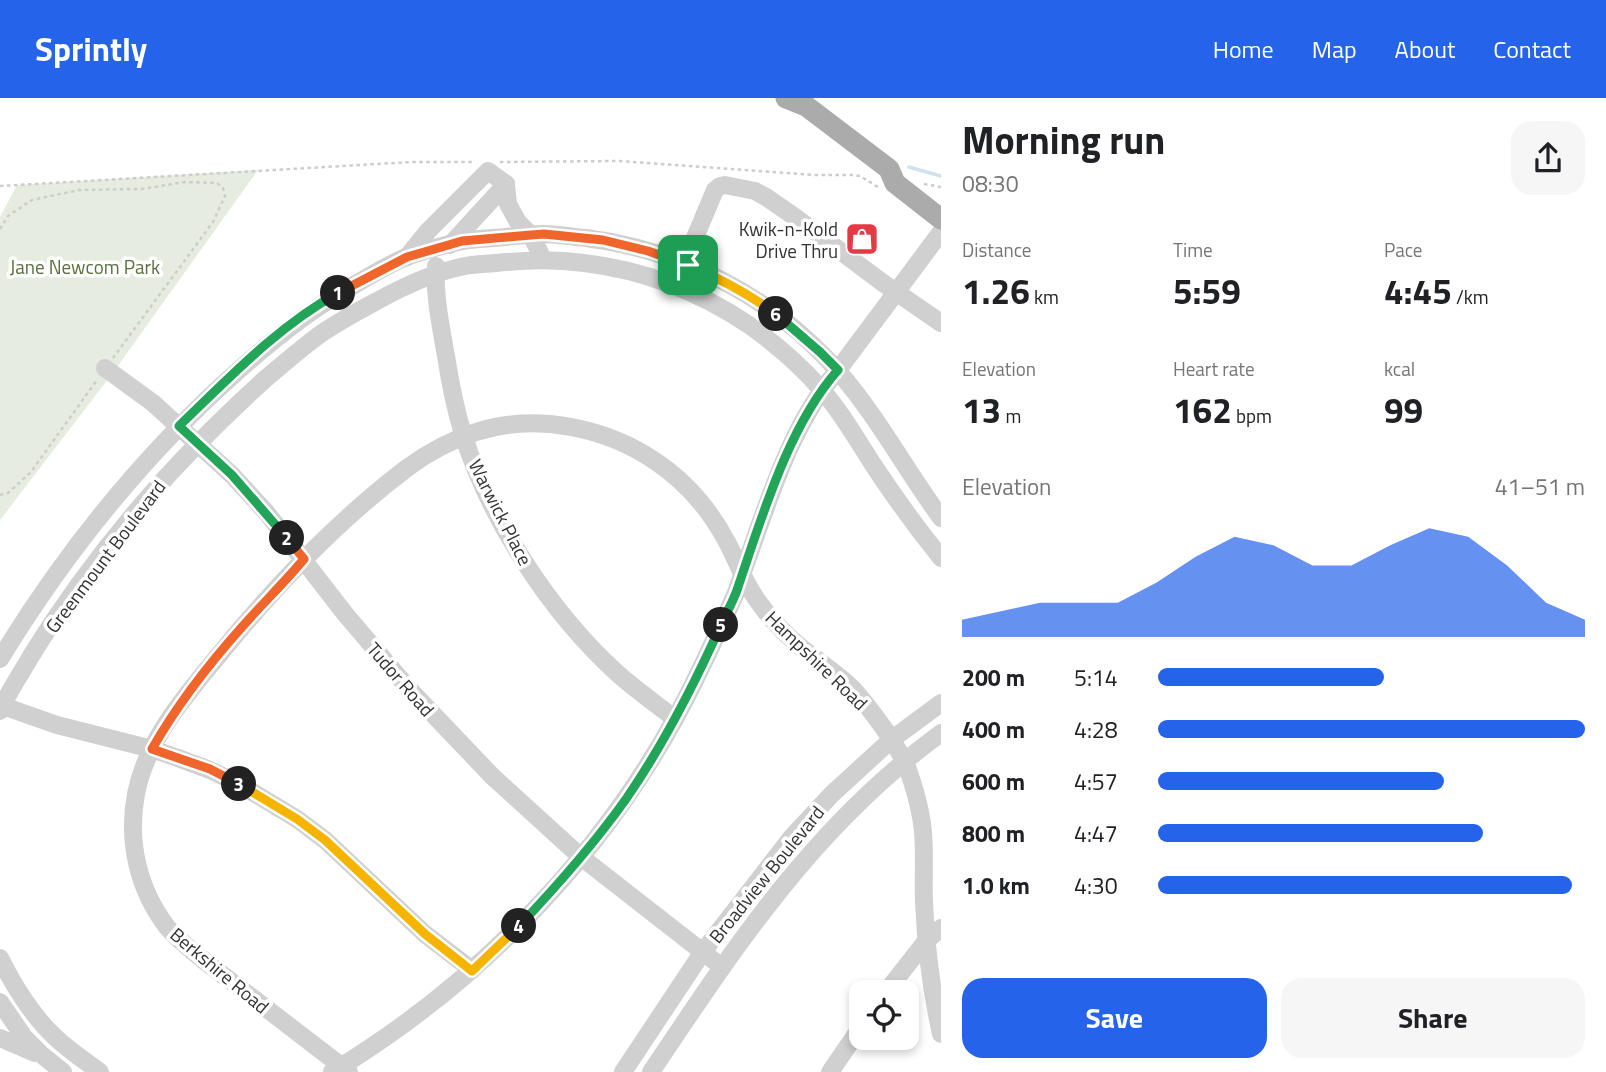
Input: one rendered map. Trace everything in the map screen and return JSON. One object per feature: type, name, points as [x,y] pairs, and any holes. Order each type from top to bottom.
[{"type":"main road","points":[[779,98],[796,117],[882,181],[895,183]]},
{"type":"main road","points":[[786,98],[806,106],[889,169],[895,183],[941,219]]},
{"type":"street","points":[[407,257],[488,166],[506,184],[508,204],[518,222],[531,235],[543,259]]},
{"type":"street","points":[[443,247],[506,184]]},
{"type":"street","points":[[688,265],[691,247],[715,190],[725,185],[755,191],[895,292],[939,317]]},
{"type":"street","points":[[341,1070],[406,1024],[472,971],[526,919],[581,857],[625,800],[675,719],[701,670],[736,593],[786,457],[821,389],[941,232]]},
{"type":"street","name":"Greenmount Boulevard","points":[[0,659],[58,569],[98,517],[145,462],[225,381],[287,328],[334,296],[407,257],[462,241],[544,234],[603,240],[648,251],[688,265],[716,277],[763,304],[838,370],[941,518]]},
{"type":"street","name":"Warwick Place","points":[[443,247],[435,275],[446,360],[464,437],[489,499],[543,590],[584,640],[617,673],[675,719]]},
{"type":"street","name":"Greenmount Boulevard","points":[[1,707],[79,584],[118,533],[164,478],[243,400],[294,354],[346,318],[399,289],[465,266],[543,259],[620,269],[665,282],[705,300],[748,325],[821,389],[895,498],[941,558]]},
{"type":"street","name":"Tudor Road","points":[[105,368],[153,403],[232,475],[410,690],[440,724],[523,805],[581,857],[722,967]]},
{"type":"street","name":"Hampshire Road","points":[[304,559],[321,541],[409,466],[437,449],[495,427],[536,424],[580,429],[619,441],[656,461],[690,489],[705,507],[726,539],[747,586],[760,604],[800,647],[852,689],[876,716],[905,761],[922,822],[928,969],[941,1034]]},
{"type":"street","name":"Berkshire Road","points":[[304,559],[239,630],[164,727],[141,775],[133,816],[133,839],[141,878],[167,927],[341,1070]]},
{"type":"street","name":"Broadview Boulevard","points":[[622,1072],[702,953],[791,838],[832,794],[891,740],[941,703]]},
{"type":"street","points":[[1,707],[57,725],[152,749],[210,769],[259,795],[297,819],[333,847],[425,934],[472,971]]},
{"type":"street","name":"Broadview Boulevard","points":[[651,1072],[766,906],[809,854],[849,811],[941,733]]},
{"type":"street","points":[[895,980],[926,941],[941,928]]},
{"type":"street","points":[[0,958],[41,1023],[100,1072]]},
{"type":"street","points":[[0,1002],[24,1037],[63,1072]]},
{"type":"street","points":[[12,1019],[30,1007]]},
{"type":"street","points":[[0,1038],[42,1055]]},
{"type":"street","points":[[830,1072],[849,1044]]},
{"type":"path","points":[[0,187],[369,164],[488,166],[619,161],[816,175],[853,175],[860,176],[880,189],[895,183]]},
{"type":"path","points":[[0,229],[8,216],[32,200],[79,190],[142,189],[185,182],[217,183],[223,188],[225,196],[213,222],[31,472],[8,492],[0,495]]},
{"type":"green space","name":"Jane Newcom Park","points":[[258,170],[112,374],[0,520],[0,217],[17,185]]},
{"type":"waterway","points":[[909,167],[941,176]]},
{"type":"place","name":"Kwik-n-Kold Drive Thru","points":[[862,239]]},
{"type":"route","points":[[544,234],[603,240],[648,251],[688,265],[716,277],[763,304],[838,370],[821,389],[786,457],[736,593],[701,670],[653,757],[625,800],[581,857],[543,901],[472,971],[425,934],[325,840],[297,819],[210,769],[152,749],[164,727],[204,673],[304,559],[232,475],[179,426],[225,381],[306,314],[407,257],[462,241],[544,234]]}]
